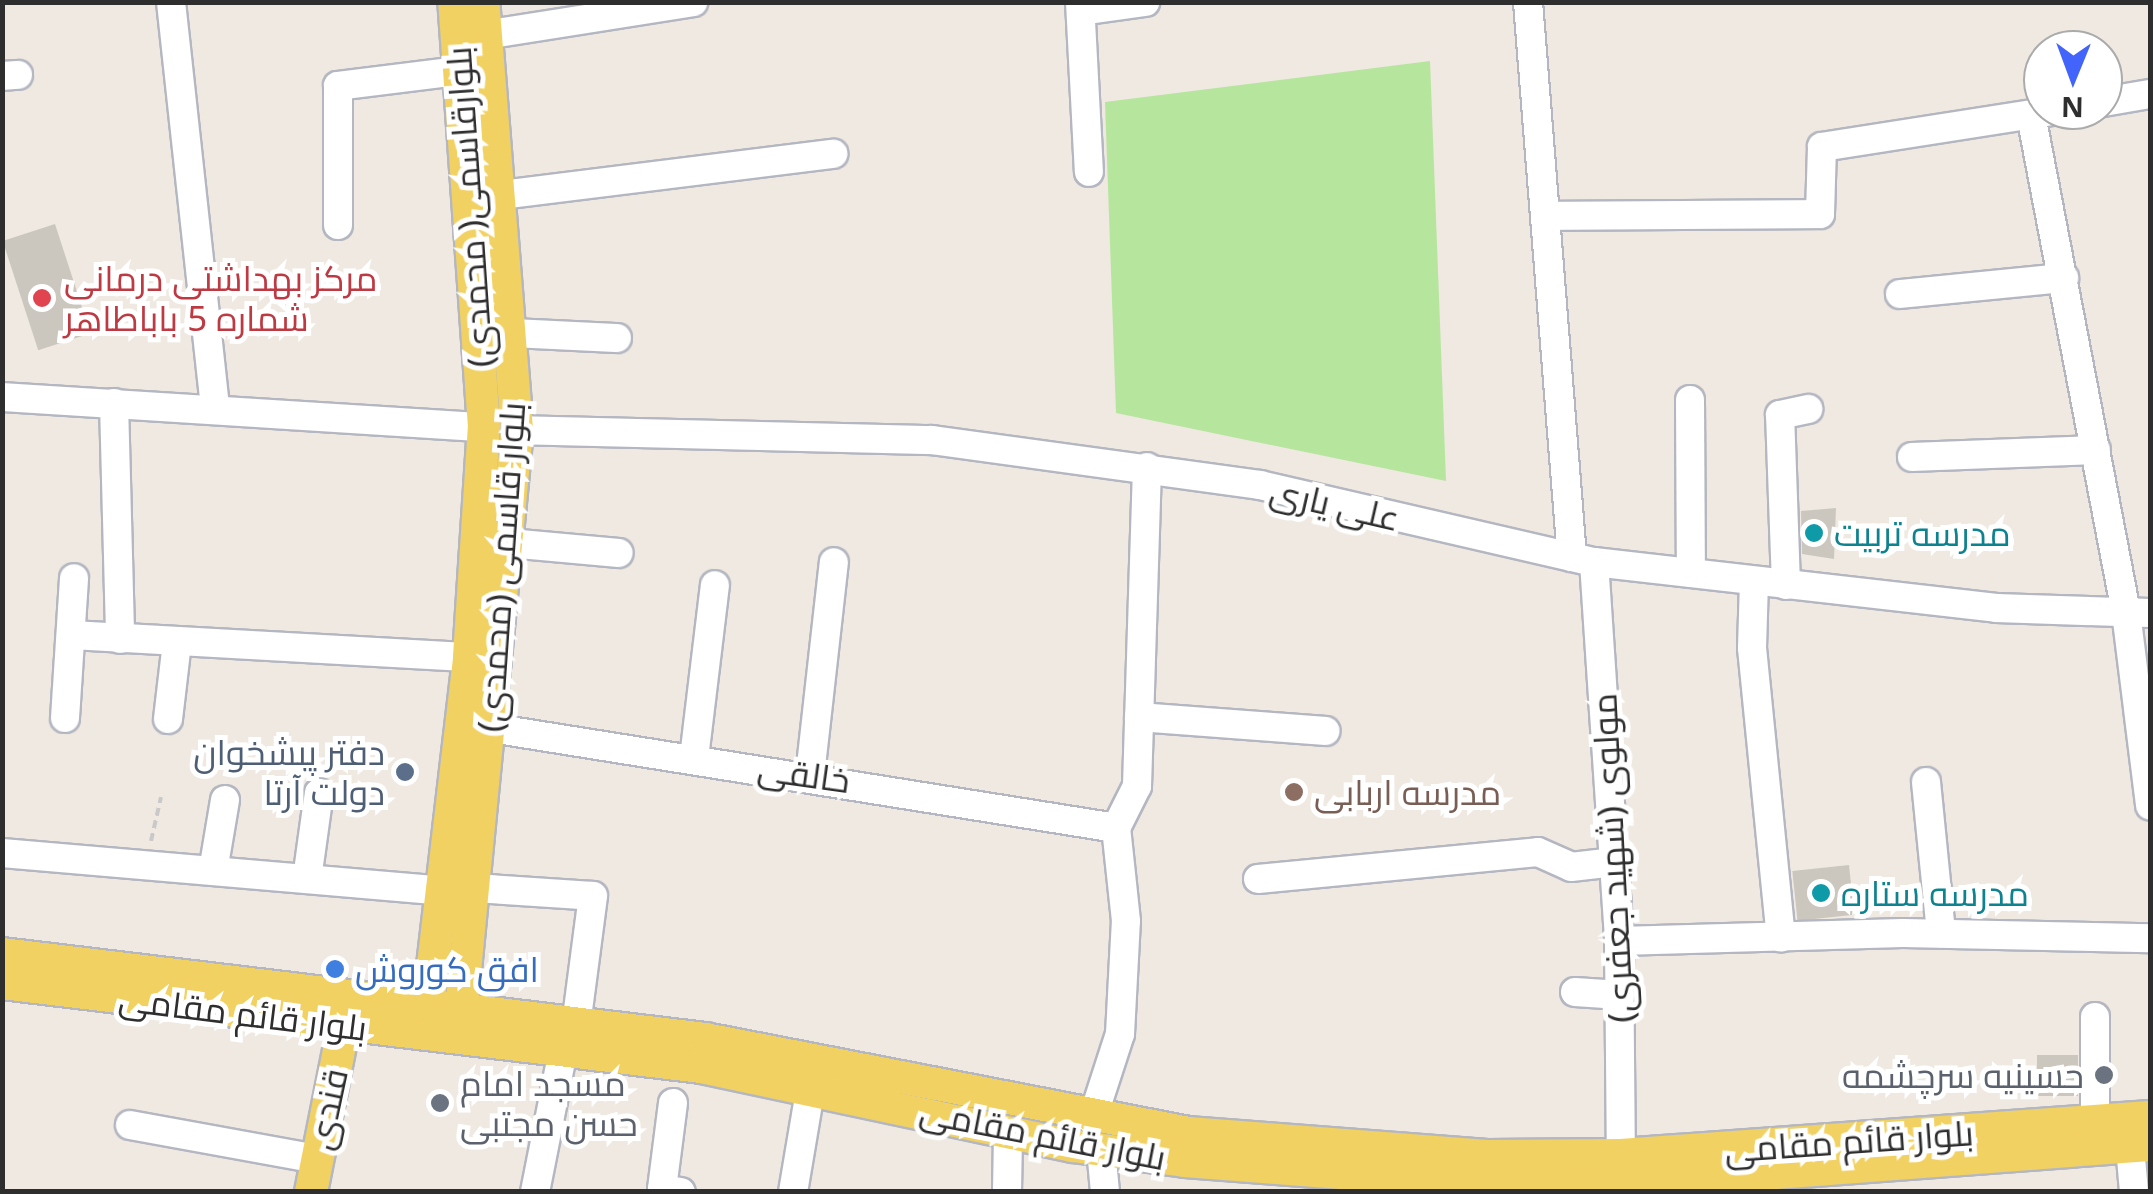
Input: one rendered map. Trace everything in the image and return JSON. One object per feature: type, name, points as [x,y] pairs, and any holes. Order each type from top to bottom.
[{"type":"main road","name":"بلوارقاسمی( محمدی)","points":[[454,2],[500,429],[469,656],[458,890]]},
{"type":"main road","name":"بلوار قاسمی (محمدی)","points":[[445,1010],[458,890],[491,728],[509,544],[500,429],[512,333],[484,19]]},
{"type":"main road","name":"بلوار قائم مقامی","points":[[2,954],[67,978],[344,1026],[569,1038],[844,1064],[966,1108],[1008,1132],[1487,1156],[1617,1177],[1848,1156],[2150,1117]]},
{"type":"main road","name":"بلوار قائم مقامی","points":[[2,983],[67,978],[445,1010],[811,1086],[966,1108],[1096,1135]]},
{"type":"main road","name":"قندی","points":[[314,1175],[344,1026]]},
{"type":"main road","name":"بلوار قائم مقامی","points":[[1848,1156],[2140,1146]]},
{"type":"street","points":[[171,2],[216,406]]},
{"type":"street","points":[[484,19],[693,2]]},
{"type":"street","points":[[1090,172],[1080,7],[1145,2]]},
{"type":"street","name":"مولوی (شهید جعفری)","points":[[1528,2],[1545,216],[1615,862],[1620,941],[1617,1177]]},
{"type":"street","points":[[338,225],[338,86],[459,71]]},
{"type":"street","points":[[2123,99],[2150,94]]},
{"type":"street","points":[[1545,216],[1820,214],[1822,148],[2023,116]]},
{"type":"street","points":[[2046,130],[2064,278],[2096,450],[2138,612],[2150,806]]},
{"type":"street","points":[[502,195],[833,154]]},
{"type":"street","points":[[1900,294],[2064,278]]},
{"type":"street","points":[[512,333],[618,338]]},
{"type":"street","name":"علی یاری","points":[[2,397],[216,406],[500,429],[932,440],[1147,467],[1583,559],[1996,608],[2138,612]]},
{"type":"street","points":[[1690,400],[1691,573]]},
{"type":"street","points":[[114,403],[120,639]]},
{"type":"street","points":[[1786,584],[1780,415],[1808,409]]},
{"type":"street","points":[[1912,458],[2096,450]]},
{"type":"street","points":[[1105,1192],[1096,1135],[1120,1034],[1126,921],[1116,828],[1137,786],[1147,467]]},
{"type":"street","points":[[509,544],[619,552]]},
{"type":"street","points":[[810,775],[834,562]]},
{"type":"street","points":[[65,718],[74,578]]},
{"type":"street","points":[[1754,581],[1752,648],[1781,938]]},
{"type":"street","points":[[694,758],[715,585]]},
{"type":"street","points":[[72,635],[469,656]]},
{"type":"street","points":[[168,718],[178,642]]},
{"type":"street","points":[[1139,717],[1325,731]]},
{"type":"street","name":"خالقی","points":[[491,728],[810,775],[1116,828]]},
{"type":"street","points":[[1926,782],[1941,933]]},
{"type":"street","points":[[307,879],[319,793]]},
{"type":"street","points":[[213,871],[225,800]]},
{"type":"street","points":[[1258,878],[1538,852],[1572,868],[1615,862]]},
{"type":"street","points":[[2,853],[307,879],[592,896],[569,1038],[535,1192]]},
{"type":"street","points":[[1620,941],[1941,933],[2150,938]]},
{"type":"street","points":[[1575,992],[1620,995]]},
{"type":"street","points":[[2095,1017],[2096,1122]]},
{"type":"street","points":[[792,1192],[811,1086]]},
{"type":"street","points":[[673,1103],[662,1189],[681,1192]]},
{"type":"street","points":[[130,1126],[314,1175]]},
{"type":"street","points":[[1007,1192],[1008,1132]]},
{"type":"street","points":[[2134,1192],[2140,1146]]},
{"type":"path","points":[[146,865],[161,797]]},
{"type":"green space","points":[[1430,61],[1446,481],[1116,413],[1105,102]]},
{"type":"building","points":[[55,224],[91,333],[38,350],[3,241]]},
{"type":"building","name":"مدرسه تربیت","points":[[1836,508],[1834,559],[1802,554],[1801,511]]},
{"type":"building","name":"مدرسه ستاره","points":[[1849,865],[1854,915],[1798,921],[1792,871]]},
{"type":"building","points":[[2037,1055],[2078,1055],[2078,1096],[2037,1096]]},
{"type":"place","name":"مرکز بهداشتی درمانی شماره 5 باباطاهر","points":[[42,298]]},
{"type":"place","name":"مدرسه تربیت","points":[[1814,533]]},
{"type":"place","name":"دفتر پیشخوان دولت آرتا","points":[[405,772]]},
{"type":"place","name":"مدرسه اربابی","points":[[1294,792]]},
{"type":"place","name":"مدرسه ستاره","points":[[1821,893]]},
{"type":"place","name":"افق کوروش","points":[[335,969]]},
{"type":"place","name":"حسینیه سرچشمه","points":[[2104,1075]]},
{"type":"place","name":"مسجد امام حسن مجتبی","points":[[440,1103]]}]
